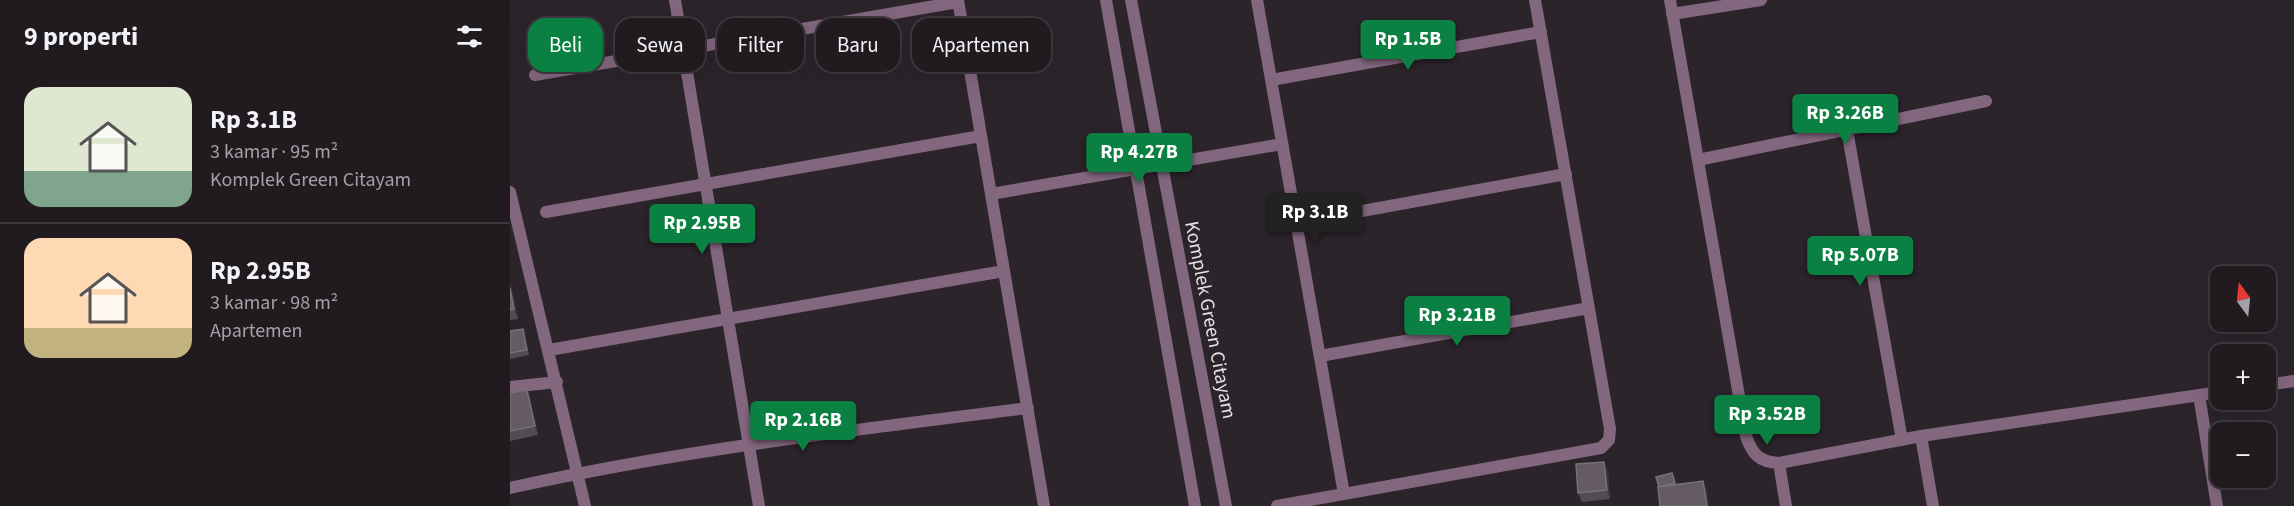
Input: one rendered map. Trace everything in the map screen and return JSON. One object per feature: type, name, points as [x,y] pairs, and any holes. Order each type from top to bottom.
[{"type":"street","points":[[675,0],[678,18]]},
{"type":"street","points":[[1106,0],[1195,506]]},
{"type":"street","name":"Komplek Green Citayam","points":[[1131,0],[1226,506]]},
{"type":"street","points":[[1257,0],[1344,494]]},
{"type":"street","points":[[1277,506],[1601,448],[1609,440],[1610,429],[1535,0]]},
{"type":"street","points":[[1670,0],[1746,436],[1757,458],[1767,462],[1779,462],[1921,436],[2210,393]]},
{"type":"street","points":[[1672,14],[1761,0]]},
{"type":"street","points":[[705,46],[958,1],[1044,506]]},
{"type":"street","points":[[1271,80],[1541,32]]},
{"type":"street","points":[[535,75],[615,61]]},
{"type":"street","points":[[687,72],[759,506]]},
{"type":"street","points":[[1698,160],[1986,101]]},
{"type":"street","points":[[1847,130],[1902,440]]},
{"type":"street","points":[[546,212],[981,136]]},
{"type":"street","points":[[991,194],[1282,144]]},
{"type":"street","points":[[1296,223],[1566,174]]},
{"type":"street","points":[[510,192],[585,506]]},
{"type":"street","points":[[549,350],[1004,272]]},
{"type":"street","points":[[1320,356],[1589,308]]},
{"type":"street","points":[[2276,384],[2294,381]]},
{"type":"street","points":[[510,387],[557,382]]},
{"type":"street","points":[[2199,395],[2215,506]]},
{"type":"street","points":[[510,488],[576,473],[749,444],[1028,408]]},
{"type":"street","points":[[1921,436],[1933,506]]},
{"type":"street","points":[[1779,462],[1786,506]]},
{"type":"building","points":[[510,288],[514,309],[510,310]]},
{"type":"building","points":[[523,329],[527,350],[510,353],[510,331]]},
{"type":"building","points":[[527,390],[535,426],[510,431],[510,393]]},
{"type":"building","points":[[1604,462],[1607,490],[1578,493],[1576,464]]},
{"type":"building","points":[[1672,473],[1675,483],[1659,487],[1656,477]]},
{"type":"building","points":[[1703,481],[1707,506],[1660,506],[1658,487]]}]
